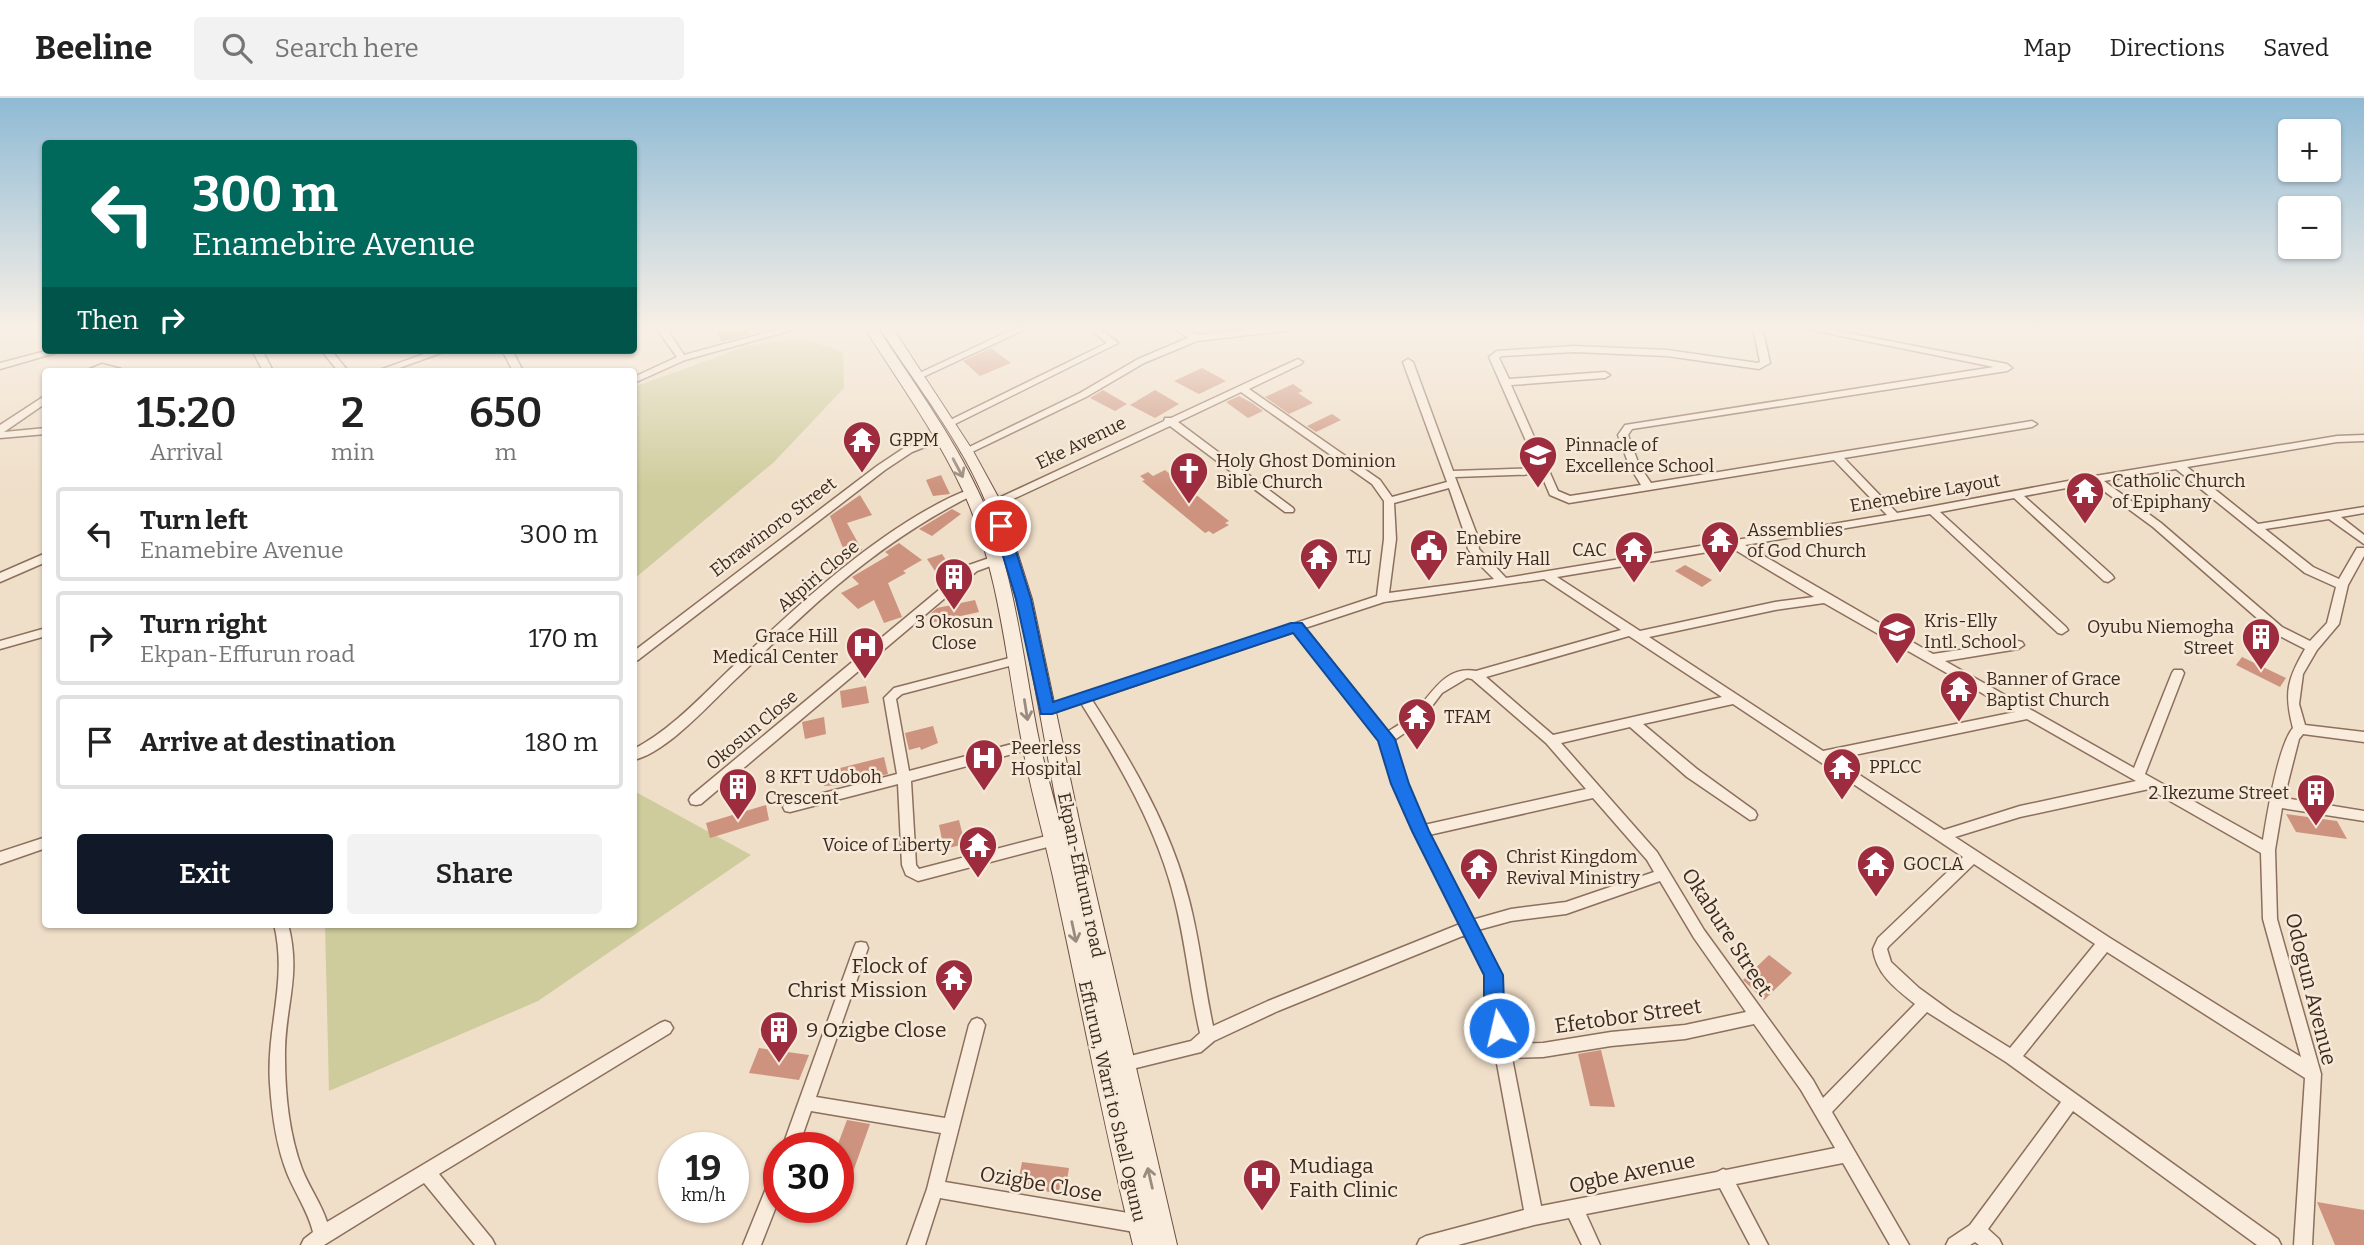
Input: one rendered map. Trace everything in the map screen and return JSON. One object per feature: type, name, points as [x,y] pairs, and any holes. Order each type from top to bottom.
[{"type":"main road","name":"Effurun, Warri to Shell Ogunu","points":[[909,381],[945,430],[995,560],[1017,660],[1031,744],[1116,1132],[1144,1245]]},
{"type":"main road","name":"Ekpan-Effurun road","points":[[920,381],[945,430],[966,450],[994,504],[1024,599],[1165,1245]]},
{"type":"street","points":[[945,430],[1041,381]]},
{"type":"street","points":[[966,450],[1083,395],[1108,381]]},
{"type":"street","name":"Eke Avenue","points":[[994,504],[1257,381]]},
{"type":"street","points":[[1415,381],[1471,535],[1471,545],[1476,555],[1503,582]]},
{"type":"street","points":[[1528,381],[1507,382],[1554,493],[1569,500],[2032,424]]},
{"type":"street","points":[[1647,486],[1634,465],[1624,439],[1624,430],[1629,426],[1925,381]]},
{"type":"street","points":[[1241,388],[1376,482],[1389,501],[1390,539],[1383,598]]},
{"type":"street","points":[[0,432],[42,401]]},
{"type":"street","points":[[1169,420],[1289,510]]},
{"type":"street","name":"Ebrawinoro Street","points":[[637,655],[881,468],[945,430]]},
{"type":"street","points":[[0,432],[42,431]]},
{"type":"street","name":"Enemebire Layout","points":[[1047,710],[1383,598],[1503,582],[1933,511],[2095,479],[2361,439]]},
{"type":"street","points":[[1836,456],[1895,517]]},
{"type":"street","points":[[2179,466],[2309,570],[2342,585]]},
{"type":"street","points":[[1389,501],[1450,479],[1544,471]]},
{"type":"street","points":[[2095,479],[2157,525],[2269,624],[2312,647]]},
{"type":"street","name":"Akpiri Close","points":[[637,753],[687,717],[813,601],[868,556],[934,508],[971,492]]},
{"type":"street","points":[[2017,495],[2108,578]]},
{"type":"street","points":[[2258,527],[2364,510]]},
{"type":"street","points":[[1933,511],[2062,631]]},
{"type":"street","points":[[2331,515],[2363,546],[2342,585],[2333,624],[2312,647],[2297,674],[2293,704],[2300,729],[2364,737]]},
{"type":"street","points":[[1734,543],[1930,659],[2268,850]]},
{"type":"street","points":[[0,578],[42,559]]},
{"type":"street","name":"Okosun Close","points":[[696,800],[973,568],[995,560]]},
{"type":"street","points":[[1546,575],[2105,943],[2313,1074]]},
{"type":"street","points":[[1386,739],[1415,720],[1438,690],[1465,673],[1476,675],[1634,634],[1775,606],[1826,599]]},
{"type":"street","points":[[1296,626],[1386,739],[1400,784],[1420,831],[1493,975],[1494,1004],[1534,1216]]},
{"type":"street","points":[[0,646],[42,633]]},
{"type":"street","points":[[1930,659],[2018,645]]},
{"type":"street","points":[[1017,660],[890,698],[904,778],[909,865],[911,871],[918,875],[1054,840]]},
{"type":"street","points":[[2138,775],[2178,673]]},
{"type":"street","name":"Okabure Street","points":[[1476,675],[1551,740],[1652,856],[1699,934],[1822,1111],[1900,1245]]},
{"type":"street","points":[[1084,698],[1133,776],[1163,846],[1181,898],[1196,988],[1208,1036]]},
{"type":"street","points":[[1551,740],[1735,698]]},
{"type":"street","points":[[1823,756],[2029,714]]},
{"type":"street","points":[[1632,722],[1692,773],[1750,815]]},
{"type":"street","name":"Odogun Avenue","points":[[2300,729],[2292,737],[2276,802],[2268,850],[2270,919],[2313,1074],[2303,1245]]},
{"type":"street","points":[[790,807],[1031,744]]},
{"type":"street","points":[[1942,836],[1969,826],[2071,799],[2152,783]]},
{"type":"street","points":[[1420,831],[1596,792]]},
{"type":"street","points":[[2276,802],[2364,816]]},
{"type":"street","points":[[0,858],[42,843]]},
{"type":"street","points":[[1973,856],[1883,942],[1880,949],[1886,968],[1927,1002],[1980,1040],[2012,1057],[2272,1245]]},
{"type":"street","points":[[1124,1064],[1195,1047],[1208,1036],[1273,1006],[1468,927],[1511,915],[1566,908],[1664,874]]},
{"type":"street","points":[[282,928],[287,942],[288,970],[285,1006],[277,1037],[276,1070],[291,1162],[320,1222],[316,1240]]},
{"type":"street","points":[[2012,1057],[2105,943]]},
{"type":"street","points":[[796,1132],[861,947]]},
{"type":"street","points":[[1822,1111],[1927,1002]]},
{"type":"street","name":"Efetobor Street","points":[[1503,1051],[1543,1049],[1685,1032],[1757,1016]]},
{"type":"street","points":[[916,1245],[935,1189],[977,1025]]},
{"type":"street","points":[[316,1240],[665,1028]]},
{"type":"street","points":[[1955,1245],[1976,1231],[2071,1101]]},
{"type":"street","points":[[808,1103],[951,1127]]},
{"type":"street","name":"Ogbe Avenue","points":[[1426,1245],[1534,1216],[1848,1154]]},
{"type":"street","points":[[426,1172],[486,1245]]},
{"type":"street","points":[[1723,1177],[1759,1245]]},
{"type":"street","name":"Ozigbe Close","points":[[935,1189],[1140,1224]]},
{"type":"street","points":[[1573,1209],[1591,1245]]},
{"type":"street","points":[[752,1245],[763,1217]]},
{"type":"street","points":[[1976,1231],[1993,1245]]},
{"type":"shaded area","points":[[652,381],[844,381],[844,388],[774,462],[637,576],[637,386]]},
{"type":"shaded area","points":[[637,793],[751,855],[538,1001],[329,1091],[325,928],[637,928]]},
{"type":"building","points":[[1174,381],[1225,381],[1226,381],[1199,394]]},
{"type":"building","points":[[1293,384],[1303,391],[1298,393],[1313,403],[1289,414],[1265,397]]},
{"type":"building","points":[[1103,390],[1127,404],[1115,411],[1090,398]]},
{"type":"building","points":[[1155,390],[1179,404],[1155,418],[1130,405]]},
{"type":"building","points":[[1239,396],[1263,411],[1248,418],[1226,402]]},
{"type":"building","points":[[1332,414],[1341,420],[1316,432],[1307,426]]},
{"type":"building","name":"Holy Ghost Dominion Bible Church","points":[[1165,470],[1229,521],[1225,523],[1229,525],[1213,534],[1209,531],[1205,533],[1142,481],[1145,480],[1140,476],[1148,472],[1153,476]]},
{"type":"building","points":[[941,475],[950,494],[933,496],[926,480]]},
{"type":"building","points":[[860,495],[872,515],[847,523],[862,550],[847,558],[830,516]]},
{"type":"building","points":[[952,509],[961,514],[932,536],[919,529]]},
{"type":"building","points":[[899,543],[922,560],[888,583],[902,617],[884,623],[874,600],[858,609],[841,593],[859,584],[852,577],[889,555],[885,552]]},
{"type":"building","points":[[942,554],[955,574],[941,580],[927,559]]},
{"type":"building","points":[[1685,565],[1712,580],[1702,587],[1675,571]]},
{"type":"building","name":"3 Okosun Close","points":[[975,600],[979,612],[934,622],[931,613],[937,608]]},
{"type":"building","name":"Oyubu Niemogha Street","points":[[2242,657],[2286,678],[2280,687],[2236,665]]},
{"type":"building","points":[[866,686],[869,703],[842,708],[840,691]]},
{"type":"building","points":[[824,717],[826,734],[805,739],[802,722]]},
{"type":"building","points":[[933,726],[938,743],[921,750],[920,747],[909,750],[905,733]]},
{"type":"building","points":[[884,757],[888,774],[844,785],[824,786],[824,774],[841,772],[840,768]]},
{"type":"building","name":"8 KFT Udoboh Crescent","points":[[766,805],[769,820],[710,838],[706,823]]},
{"type":"building","name":"2 Ikezume Street","points":[[2286,814],[2337,821],[2347,839],[2296,832]]},
{"type":"building","points":[[959,820],[965,844],[944,849],[939,825]]},
{"type":"building","points":[[1769,955],[1792,973],[1764,1000],[1743,980]]},
{"type":"building","name":"9 Ozigbe Close","points":[[759,1048],[809,1055],[799,1080],[749,1073]]},
{"type":"building","points":[[1601,1050],[1615,1107],[1590,1106],[1578,1054]]},
{"type":"building","points":[[847,1120],[870,1124],[854,1169],[854,1132],[842,1132]]},
{"type":"building","points":[[1022,1162],[1069,1168],[1066,1186],[1060,1185],[1059,1193],[1017,1188]]},
{"type":"building","points":[[2317,1202],[2364,1210],[2364,1245],[2335,1245]]},
{"type":"place","name":"GPPM","points":[[862,474]]},
{"type":"place","name":"Pinnacle of Excellence School","points":[[1538,489]]},
{"type":"place","name":"Holy Ghost Dominion Bible Church","points":[[1189,505]]},
{"type":"place","name":"Catholic Church of Epiphany","points":[[2085,525]]},
{"type":"place","name":"Assemblies of God Church","points":[[1720,574]]},
{"type":"place","name":"Enebire Family Hall","points":[[1429,582]]},
{"type":"place","name":"CAC","points":[[1634,584]]},
{"type":"place","name":"TLJ","points":[[1319,591]]},
{"type":"place","name":"3 Okosun Close","points":[[954,611]]},
{"type":"place","name":"Kris-Elly Intl. School","points":[[1897,665]]},
{"type":"place","name":"Oyubu Niemogha Street","points":[[2261,671]]},
{"type":"place","name":"Grace Hill Medical Center","points":[[865,680]]},
{"type":"place","name":"Banner of Grace Baptist Church","points":[[1959,723]]},
{"type":"place","name":"TFAM","points":[[1417,751]]},
{"type":"place","name":"Peerless Hospital","points":[[984,792]]},
{"type":"place","name":"PPLCC","points":[[1842,801]]},
{"type":"place","name":"8 KFT Udoboh Crescent","points":[[738,821]]},
{"type":"place","name":"2 Ikezume Street","points":[[2316,827]]},
{"type":"place","name":"Voice of Liberty","points":[[978,879]]},
{"type":"place","name":"GOCLA","points":[[1876,898]]},
{"type":"place","name":"Christ Kingdom Revival Ministry","points":[[1479,901]]},
{"type":"place","name":"Flock of Christ Mission","points":[[954,1012]]},
{"type":"place","name":"9 Ozigbe Close","points":[[779,1064]]},
{"type":"place","name":"Mudiaga Faith Clinic","points":[[1262,1212]]},
{"type":"route","points":[[1001,526],[1024,599],[1047,710],[1296,626],[1386,739],[1400,784],[1420,831],[1493,975],[1494,1004],[1499,1028]]}]
